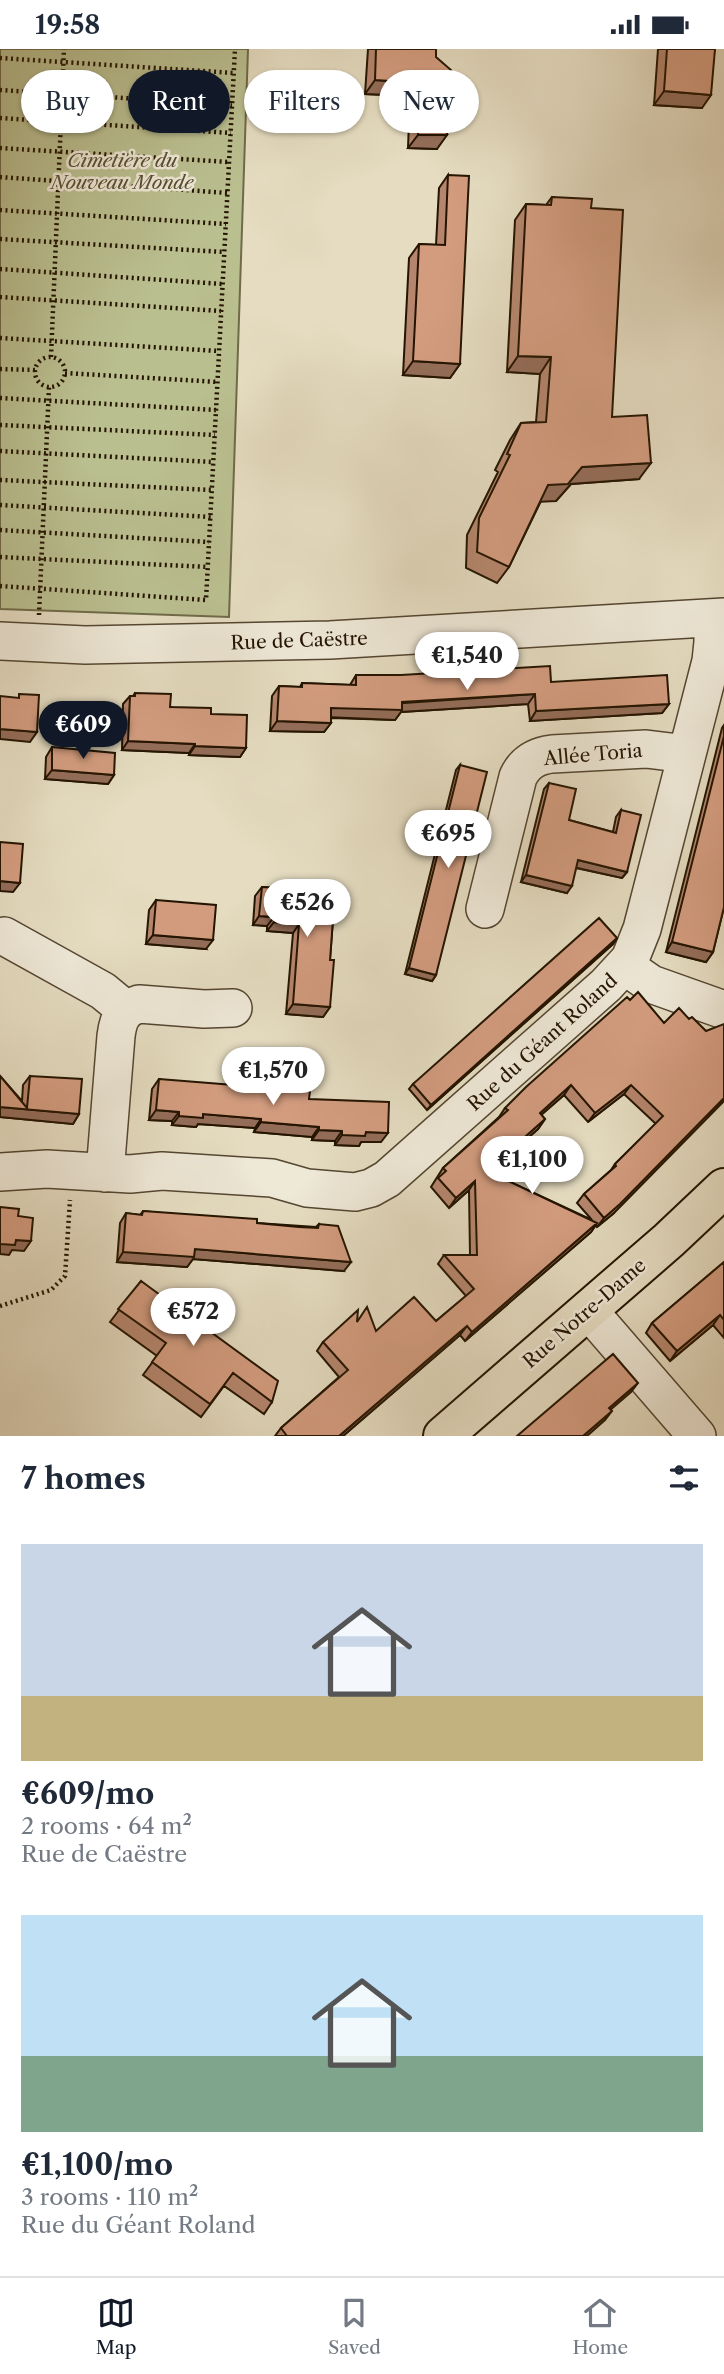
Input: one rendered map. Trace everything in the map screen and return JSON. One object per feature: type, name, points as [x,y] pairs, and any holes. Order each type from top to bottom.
[{"type":"main road","name":"Rue Notre-Dame","points":[[443,1436],[697,1215],[724,1188]]},
{"type":"street","name":"Rue de Caëstre","points":[[0,641],[85,645],[330,640],[718,617]]},
{"type":"street","name":"Rue du Géant Roland","points":[[0,1172],[41,1169],[130,1174],[168,1171],[272,1178],[307,1188],[355,1192],[371,1188],[395,1173],[625,966],[642,929],[711,661],[718,617]]},
{"type":"street","name":"Allée Toria","points":[[485,909],[518,777],[527,763],[552,754],[646,749],[687,754]]},
{"type":"street","points":[[4,936],[103,991],[126,1010]]},
{"type":"street","points":[[625,966],[651,984],[724,1010]]},
{"type":"street","points":[[88,1172],[120,1016],[134,1005],[145,1004],[204,1009],[233,1008]]},
{"type":"street","points":[[588,1310],[697,1436]]},
{"type":"path","points":[[63,70],[64,49]]},
{"type":"path","points":[[0,586],[206,600],[235,49]]},
{"type":"path","points":[[0,58],[234,73]]},
{"type":"path","points":[[0,90],[21,91]]},
{"type":"path","points":[[114,97],[232,105]]},
{"type":"path","points":[[0,118],[21,119]]},
{"type":"path","points":[[114,125],[231,133]]},
{"type":"path","points":[[51,357],[61,133]]},
{"type":"path","points":[[0,148],[229,162]]},
{"type":"path","points":[[0,177],[228,193]]},
{"type":"path","points":[[0,210],[226,224]]},
{"type":"path","points":[[0,239],[224,251]]},
{"type":"path","points":[[0,269],[223,284]]},
{"type":"path","points":[[0,297],[221,311]]},
{"type":"path","points":[[0,338],[219,351]]},
{"type":"path","points":[[51,357],[60,361],[65,373],[58,384],[49,387],[37,379],[36,370],[40,361],[51,357]]},
{"type":"path","points":[[0,369],[36,370]]},
{"type":"path","points":[[65,373],[218,382]]},
{"type":"path","points":[[37,643],[49,387]]},
{"type":"path","points":[[0,398],[216,410]]},
{"type":"path","points":[[0,425],[215,435]]},
{"type":"path","points":[[0,451],[213,462]]},
{"type":"path","points":[[0,479],[212,490]]},
{"type":"path","points":[[0,505],[211,517]]},
{"type":"path","points":[[0,530],[209,542]]},
{"type":"path","points":[[0,557],[208,567]]},
{"type":"path","points":[[0,1306],[51,1290],[65,1276],[88,1172]]},
{"type":"green space","name":"Cimetière du Nouveau Monde","points":[[0,49],[248,49],[247,70],[244,70],[245,133],[229,617],[0,609]]},
{"type":"building","points":[[376,49],[436,49],[436,57],[451,70],[379,70],[379,80],[375,80]]},
{"type":"building","points":[[667,49],[715,49],[711,95],[664,91]]},
{"type":"building","points":[[418,133],[447,133],[447,135]]},
{"type":"building","points":[[448,175],[469,176],[460,364],[413,361],[419,244],[445,245]]},
{"type":"building","points":[[552,197],[592,199],[591,208],[623,210],[612,417],[647,415],[651,463],[582,467],[568,484],[548,485],[509,567],[477,552],[479,518],[510,455],[507,454],[521,423],[546,422],[551,357],[518,356],[526,204],[551,205]]},
{"type":"building","points":[[550,666],[551,682],[667,675],[669,704],[536,711],[535,694],[402,702],[402,710],[331,708],[331,723],[277,721],[279,686],[302,687],[302,683],[356,685],[356,675]]},
{"type":"building","points":[[135,693],[171,694],[170,707],[211,708],[211,714],[247,715],[246,748],[128,741],[130,696],[135,696]]},
{"type":"building","points":[[19,694],[39,695],[37,732],[0,729],[0,696],[19,698]]},
{"type":"building","points":[[724,736],[724,907],[713,952],[672,942]]},
{"type":"building","points":[[52,747],[115,753],[114,775],[52,770]]},
{"type":"building","points":[[460,765],[487,772],[436,975],[409,968]]},
{"type":"building","points":[[549,783],[576,789],[569,820],[616,833],[621,810],[641,815],[627,872],[578,860],[572,886],[526,875]]},
{"type":"building","points":[[0,842],[23,844],[20,883],[0,881]]},
{"type":"building","points":[[262,887],[335,892],[330,1007],[293,1004],[299,924],[274,922],[274,917],[259,916]]},
{"type":"building","points":[[156,900],[216,905],[213,940],[153,935]]},
{"type":"building","points":[[599,918],[617,938],[431,1105],[413,1084]]},
{"type":"building","points":[[638,992],[664,1023],[679,1008],[706,1031],[724,1024],[724,1098],[604,1218],[584,1194],[616,1166],[663,1116],[631,1085],[595,1113],[571,1085],[540,1113],[545,1119],[487,1171],[597,1223],[472,1332],[467,1326],[339,1436],[287,1436],[281,1428],[348,1370],[323,1342],[358,1310],[357,1322],[367,1307],[376,1331],[414,1297],[436,1321],[474,1289],[444,1255],[477,1255],[475,1181],[456,1198],[438,1178],[446,1171],[443,1168],[508,1110],[505,1108],[526,1087],[627,997],[630,1000]]},
{"type":"building","points":[[0,1076],[27,1108],[30,1076],[82,1079],[79,1114],[0,1107]]},
{"type":"building","points":[[159,1079],[310,1091],[309,1099],[389,1102],[388,1133],[342,1135],[342,1131],[261,1122],[261,1119],[203,1114],[203,1118],[179,1116],[179,1112],[156,1110]]},
{"type":"building","points":[[0,1207],[19,1209],[18,1216],[33,1218],[31,1241],[16,1240],[15,1245],[0,1244]]},
{"type":"building","points":[[143,1211],[257,1219],[257,1223],[299,1227],[318,1228],[319,1224],[338,1226],[351,1262],[195,1249],[194,1257],[123,1252],[126,1213],[142,1215]]},
{"type":"building","points":[[724,1262],[724,1320],[720,1315],[677,1351],[652,1323]]},
{"type":"building","points":[[141,1281],[278,1381],[272,1402],[233,1373],[210,1404],[152,1362],[166,1343],[118,1309]]},
{"type":"building","points":[[613,1354],[638,1383],[609,1408],[612,1411],[583,1436],[517,1436]]}]
